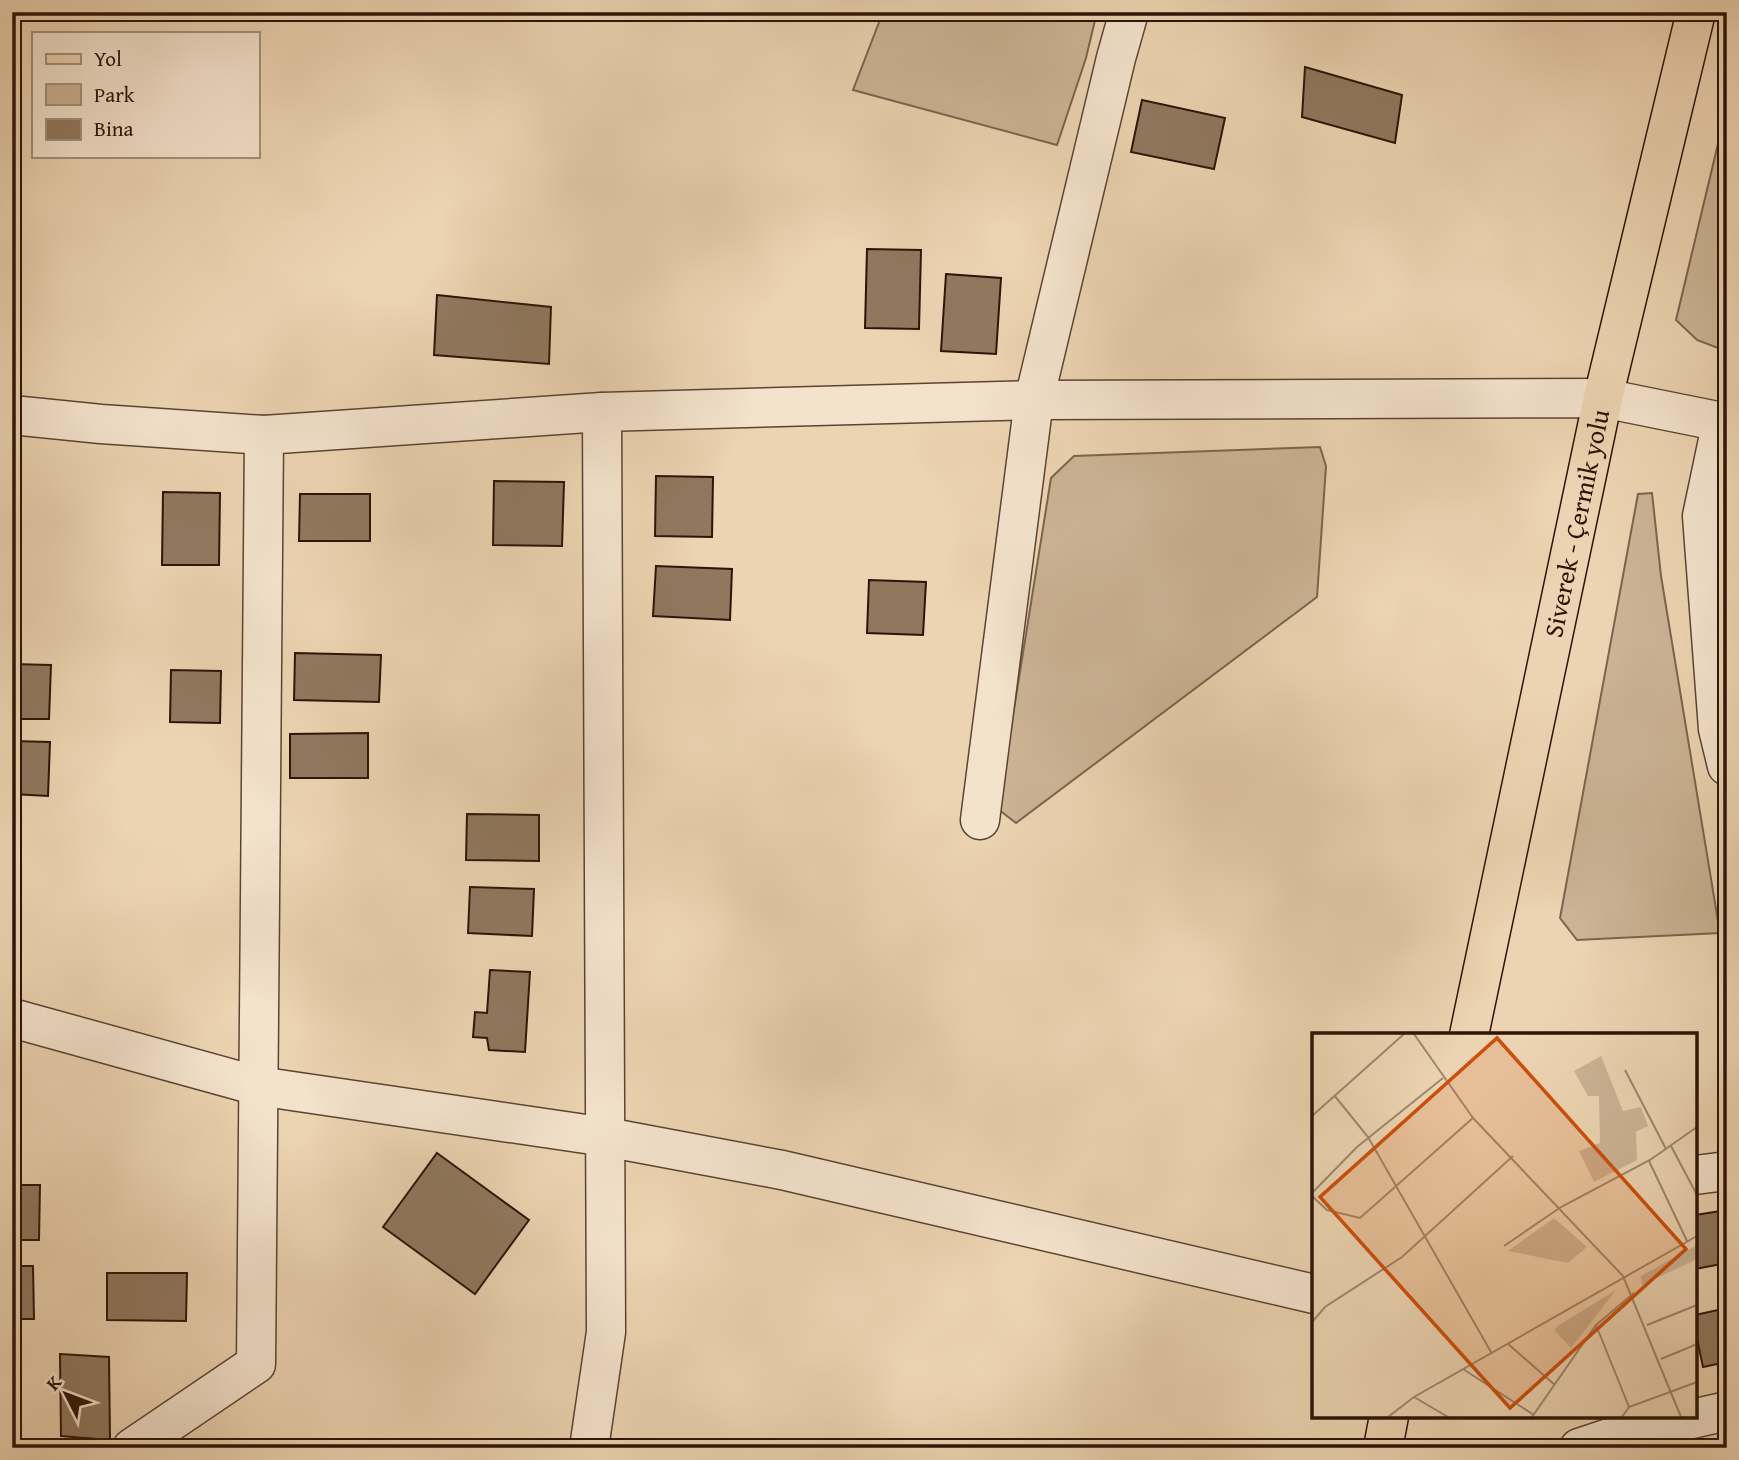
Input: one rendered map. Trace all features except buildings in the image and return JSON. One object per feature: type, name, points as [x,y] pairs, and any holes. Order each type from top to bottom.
[{"type":"main road","name":"Siverek - Çermik yolu","points":[[1469,1033],[1603,398],[1696,12]]},
{"type":"main road","points":[[1383,1448],[1389,1418]]},
{"type":"street","points":[[980,820],[1034,401],[1129,12]]},
{"type":"street","points":[[12,415],[264,435],[602,412],[1034,401],[1603,398],[1724,422],[1702,516],[1727,766]]},
{"type":"street","points":[[589,1448],[606,1332],[602,412]]},
{"type":"street","points":[[132,1448],[256,1364],[264,435]]},
{"type":"street","points":[[12,1018],[258,1086],[606,1137],[782,1170],[1312,1294]]},
{"type":"street","points":[[1697,1175],[1727,1171]]},
{"type":"street","points":[[1697,1418],[1727,1411]]},
{"type":"street","points":[[1579,1448],[1609,1438],[1696,1418]]},
{"type":"green space","points":[[883,12],[1097,12],[1086,58],[1057,145],[853,90]]},
{"type":"green space","points":[[1727,106],[1727,336],[1723,350],[1697,340],[1676,320]]},
{"type":"green space","points":[[1320,447],[1326,466],[1317,597],[1016,823],[998,809],[1051,478],[1074,456]]},
{"type":"green space","points":[[1652,493],[1661,576],[1720,933],[1577,940],[1560,918],[1638,494]]}]
